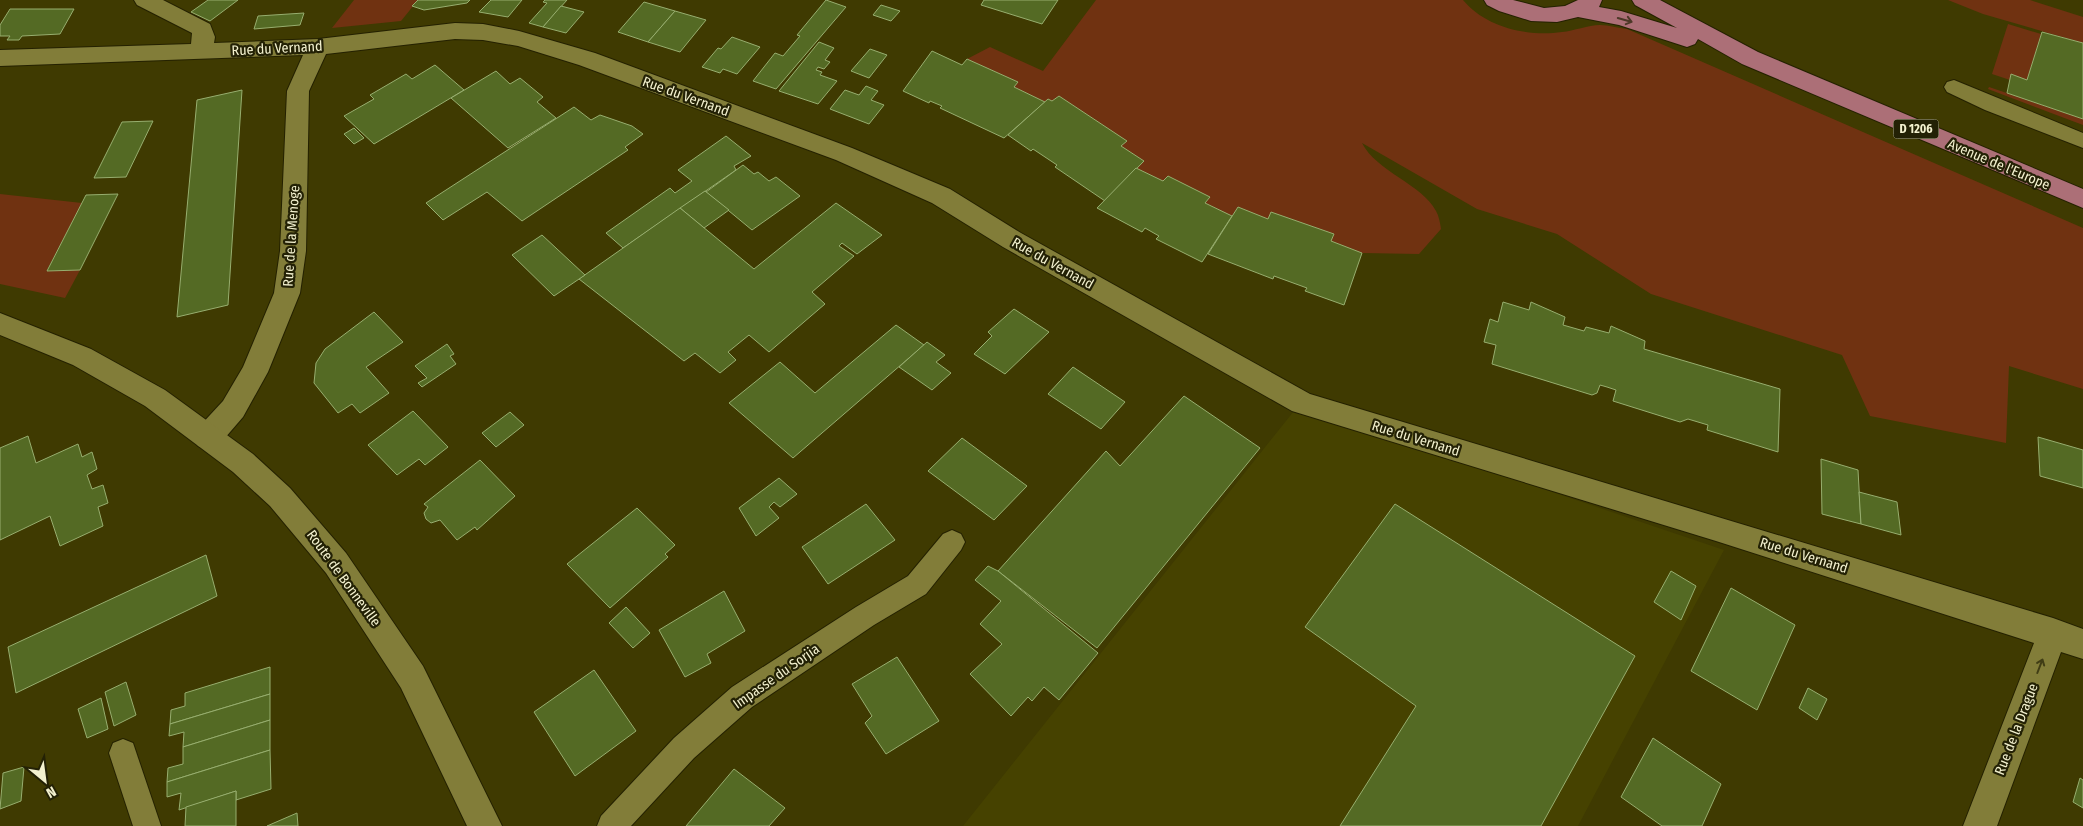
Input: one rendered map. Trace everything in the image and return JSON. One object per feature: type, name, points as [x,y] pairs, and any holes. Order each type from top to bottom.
[{"type":"main road","name":"D 1206","points":[[1495,0],[1515,10],[1541,15],[1560,14],[1586,5]]},
{"type":"main road","name":"Avenue de l'Europe","points":[[1643,0],[1750,58],[2083,199]]},
{"type":"main road","name":"Avenue de l'Europe","points":[[1586,5],[1750,58]]},
{"type":"street","points":[[145,0],[202,29],[204,37],[200,52]]},
{"type":"street","name":"Rue du Vernand","points":[[0,58],[318,47],[438,33],[483,32],[519,39],[587,59],[844,154],[941,196],[1012,240],[1302,403],[1716,528],[2083,644]]},
{"type":"street","name":"Rue de la Menoge","points":[[208,437],[233,409],[255,372],[287,293],[293,251],[298,91],[303,76],[318,47]]},
{"type":"street","name":"Route de Bonneville","points":[[0,324],[82,357],[132,384],[243,463],[280,497],[336,563],[412,677],[485,826]]},
{"type":"street","name":"Rue de la Drague","points":[[1980,826],[2053,633]]},
{"type":"lane","points":[[1954,87],[1992,105],[2083,141]]},
{"type":"lane","name":"Impasse du Sorjia","points":[[611,826],[656,776],[742,697],[865,616],[917,585],[952,542]]},
{"type":"lane","points":[[123,753],[147,826]]},
{"type":"shaded area","points":[[354,0],[418,0],[401,21],[332,28]]},
{"type":"shaded area","points":[[1096,0],[1463,0],[1484,18],[1496,24],[1522,31],[1549,33],[1600,25],[1627,29],[2083,228],[2083,389],[2009,366],[2006,443],[1870,416],[1842,355],[1651,294],[1557,234],[1477,209],[1362,143],[1378,162],[1421,193],[1437,213],[1441,229],[1419,254],[1362,253],[1331,241],[1334,234],[1271,212],[1268,219],[1238,207],[1232,216],[1205,203],[1210,197],[1168,176],[1163,181],[1136,168],[1144,161],[1121,146],[1127,141],[1059,96],[1052,101],[1048,99],[1045,102],[1014,87],[1018,82],[967,59],[990,47],[1043,71]]},
{"type":"shaded area","points":[[1948,0],[2030,0],[2083,17],[2083,43],[1983,14]]},
{"type":"shaded area","points":[[2008,24],[2041,34],[2027,80],[2010,80],[1992,74]]},
{"type":"shaded area","points":[[1989,87],[2083,119],[2083,125],[1988,89]]},
{"type":"shaded area","points":[[0,194],[82,203],[47,270],[80,270],[65,298],[0,284]]},
{"type":"shaded area","points":[[1298,406],[1724,550],[1578,826],[963,826]]},
{"type":"building","points":[[208,0],[238,0],[210,21],[191,12]]},
{"type":"building","points":[[418,0],[470,0],[467,3],[424,10],[412,6]]},
{"type":"building","points":[[491,0],[522,0],[508,17],[479,12]]},
{"type":"building","points":[[545,0],[567,0],[543,27],[529,23],[547,3],[543,2]]},
{"type":"building","points":[[826,0],[846,7],[776,89],[753,81],[775,53],[783,56],[800,36],[797,35]]},
{"type":"building","points":[[984,0],[1058,0],[1042,24],[981,5]]},
{"type":"building","points":[[644,2],[675,11],[648,42],[618,32]]},
{"type":"building","points":[[881,5],[900,11],[891,21],[873,15]]},
{"type":"building","points":[[561,6],[584,12],[566,33],[543,27]]},
{"type":"building","points":[[10,9],[74,9],[60,34],[22,36],[19,40],[7,40],[10,36],[0,36],[0,25]]},
{"type":"building","points":[[675,11],[706,20],[680,52],[648,42]]},
{"type":"building","points":[[304,13],[300,25],[254,29],[258,16]]},
{"type":"building","points":[[2042,32],[2083,43],[2083,119],[2007,93],[2011,74],[2027,80]]},
{"type":"building","points":[[732,37],[760,47],[737,74],[723,69],[720,73],[702,67],[718,48],[721,49]]},
{"type":"building","points":[[819,42],[834,48],[825,60],[830,62],[824,69],[818,67],[816,70],[822,72],[820,75],[837,81],[818,104],[779,91]]},
{"type":"building","points":[[870,49],[887,55],[869,78],[851,71]]},
{"type":"building","points":[[932,51],[962,65],[967,59],[1018,82],[1014,87],[1045,102],[1004,138],[940,108],[942,106],[930,101],[929,103],[903,91]]},
{"type":"building","points":[[435,65],[464,90],[374,144],[344,116],[374,99],[370,95],[406,74],[412,79]]},
{"type":"building","points":[[496,71],[510,84],[520,78],[543,97],[537,102],[556,118],[508,148],[451,98]]},
{"type":"building","points":[[866,86],[878,91],[871,100],[884,105],[869,124],[830,109],[845,90],[859,95]]},
{"type":"building","points":[[242,90],[228,305],[177,317],[197,100]]},
{"type":"building","points":[[1059,96],[1127,141],[1121,146],[1144,161],[1105,201],[1055,167],[1057,165],[1033,149],[1031,151],[1008,135],[1048,99],[1052,101]]},
{"type":"building","points":[[574,107],[591,120],[600,115],[632,126],[643,134],[625,147],[628,150],[522,221],[487,192],[443,220],[426,203]]},
{"type":"building","points":[[153,121],[126,177],[94,178],[122,122]]},
{"type":"building","points":[[354,128],[364,138],[354,144],[344,134]]},
{"type":"building","points":[[726,136],[751,156],[734,166],[736,170],[623,248],[606,233],[670,188],[675,193],[692,181],[678,170]]},
{"type":"building","points":[[743,165],[754,174],[758,172],[769,181],[776,177],[800,196],[752,230],[706,192]]},
{"type":"building","points":[[1136,168],[1163,181],[1168,176],[1210,197],[1205,203],[1232,216],[1202,262],[1156,239],[1159,236],[1145,228],[1142,232],[1097,208]]},
{"type":"building","points":[[705,191],[729,210],[704,228],[680,208]]},
{"type":"building","points":[[118,194],[80,270],[47,271],[86,195]]},
{"type":"building","points":[[836,203],[882,235],[857,254],[842,243],[839,246],[854,256],[812,292],[825,304],[769,352],[749,335],[728,352],[736,360],[720,373],[695,353],[684,361],[579,279],[680,208],[754,269]]},
{"type":"building","points":[[1238,207],[1268,219],[1271,212],[1334,234],[1331,241],[1362,253],[1344,305],[1305,291],[1307,288],[1274,276],[1273,279],[1208,254]]},
{"type":"building","points":[[542,235],[585,275],[554,296],[512,255]]},
{"type":"building","points":[[1503,302],[1529,310],[1531,302],[1565,317],[1563,325],[1584,331],[1586,327],[1609,333],[1611,326],[1645,341],[1644,349],[1780,389],[1778,452],[1707,430],[1708,425],[1688,419],[1680,422],[1613,401],[1616,390],[1607,387],[1600,385],[1597,393],[1592,395],[1492,364],[1496,345],[1484,342],[1490,319],[1498,322]]},
{"type":"building","points":[[1014,309],[1049,332],[1005,374],[974,354],[992,336],[988,332]]},
{"type":"building","points":[[374,312],[403,342],[366,367],[389,393],[360,413],[352,404],[338,413],[314,383],[316,363],[325,349]]},
{"type":"building","points":[[896,325],[924,345],[793,458],[729,403],[780,362],[815,393]]},
{"type":"building","points":[[927,342],[945,355],[936,362],[951,373],[932,390],[899,367]]},
{"type":"building","points":[[447,344],[454,354],[450,356],[456,364],[422,387],[418,383],[427,378],[415,366]]},
{"type":"building","points":[[1073,367],[1125,402],[1101,429],[1048,394]]},
{"type":"building","points":[[1184,396],[1260,448],[1097,648],[998,571],[1106,451],[1120,466]]},
{"type":"building","points":[[413,411],[448,447],[425,465],[419,459],[397,475],[368,445]]},
{"type":"building","points":[[510,412],[524,425],[496,447],[482,433]]},
{"type":"building","points":[[28,436],[36,463],[78,444],[82,457],[92,452],[97,469],[87,475],[92,489],[103,485],[108,503],[98,507],[103,526],[60,546],[50,516],[0,540],[0,448]]},
{"type":"building","points":[[2038,437],[2083,450],[2083,488],[2040,476]]},
{"type":"building","points":[[962,438],[1027,486],[994,520],[928,471]]},
{"type":"building","points":[[1821,459],[1858,470],[1861,524],[1822,514]]},
{"type":"building","points":[[480,460],[515,496],[477,530],[475,527],[457,540],[440,520],[431,523],[426,519],[424,513],[428,507],[424,504]]},
{"type":"building","points":[[779,478],[797,494],[780,507],[774,502],[769,507],[779,518],[756,536],[739,508]]},
{"type":"building","points":[[1859,492],[1897,502],[1901,535],[1861,524]]},
{"type":"building","points":[[866,504],[895,540],[828,584],[802,547]]},
{"type":"building","points":[[1395,504],[1635,656],[1541,826],[1340,826],[1416,706],[1305,627]]},
{"type":"building","points":[[637,508],[675,545],[665,554],[668,557],[610,608],[567,564]]},
{"type":"building","points":[[206,555],[217,596],[16,693],[8,647]]},
{"type":"building","points":[[988,566],[998,571],[1098,653],[1059,700],[1044,687],[1032,701],[1028,697],[1011,716],[970,674],[1002,644],[980,624],[1001,601],[975,580]]},
{"type":"building","points":[[1671,571],[1696,586],[1681,620],[1654,602]]},
{"type":"building","points":[[1731,588],[1795,625],[1757,710],[1691,671]]},
{"type":"building","points":[[724,591],[745,631],[707,654],[711,663],[685,677],[659,630]]},
{"type":"building","points":[[626,607],[650,633],[633,648],[609,623]]},
{"type":"building","points":[[897,657],[939,721],[886,754],[865,723],[872,716],[852,684]]},
{"type":"building","points":[[270,667],[270,694],[170,724],[171,710],[185,706],[185,693]]},
{"type":"building","points":[[594,670],[636,731],[575,776],[534,712]]},
{"type":"building","points":[[126,682],[136,715],[114,726],[105,692]]},
{"type":"building","points":[[1808,688],[1827,699],[1817,720],[1799,708]]},
{"type":"building","points":[[270,694],[270,720],[183,747],[184,732],[169,736],[170,724]]},
{"type":"building","points":[[101,698],[108,729],[87,738],[78,709]]},
{"type":"building","points":[[270,720],[270,750],[167,782],[168,768],[183,764],[183,747]]},
{"type":"building","points":[[1653,738],[1721,784],[1702,826],[1662,826],[1621,797]]},
{"type":"building","points":[[270,750],[271,789],[236,800],[236,791],[179,810],[181,793],[167,797],[167,782]]},
{"type":"building","points":[[24,767],[21,801],[0,809],[3,773]]},
{"type":"building","points":[[734,769],[785,808],[769,826],[686,826]]},
{"type":"building","points":[[2080,778],[2083,780],[2083,808],[2073,802]]},
{"type":"building","points":[[236,791],[236,826],[185,826],[186,807]]},
{"type":"building","points":[[297,813],[298,826],[267,826]]}]
